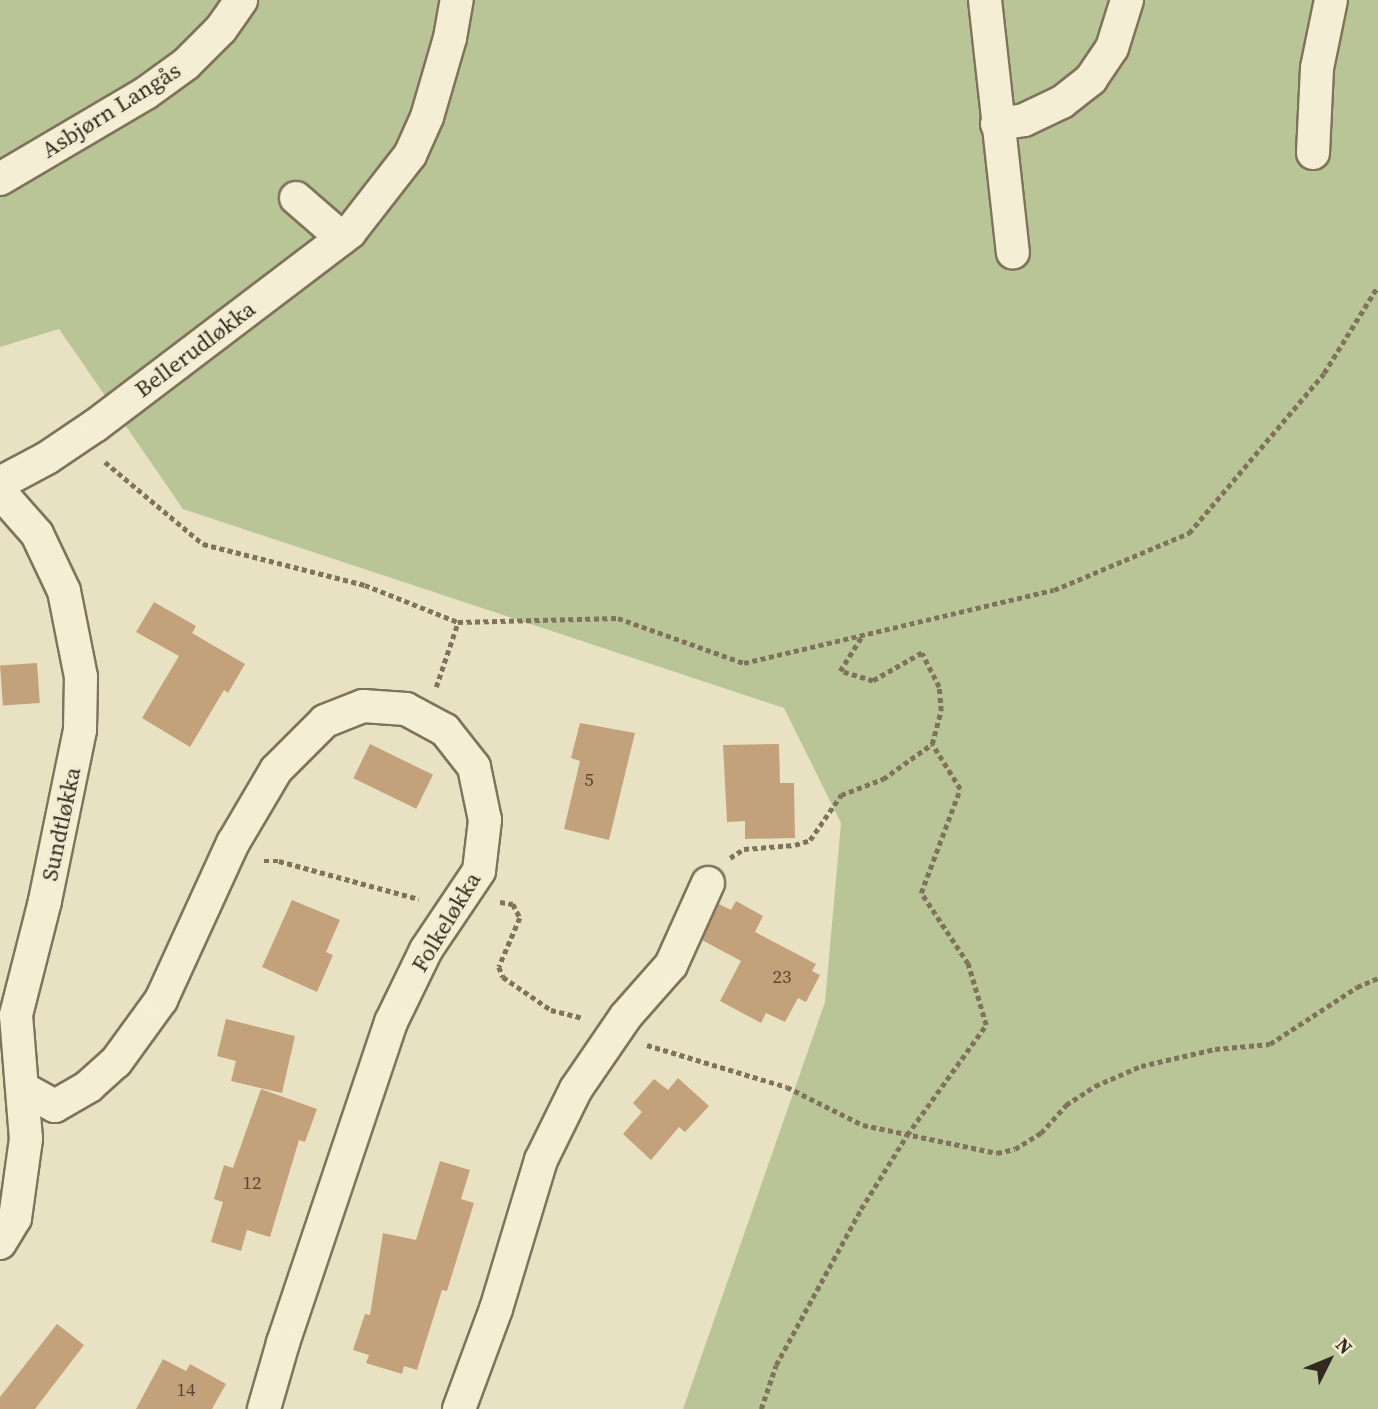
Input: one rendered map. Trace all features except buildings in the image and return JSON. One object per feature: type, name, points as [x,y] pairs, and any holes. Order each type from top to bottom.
[{"type":"street","name":"Asbjørn Langås","points":[[0,179],[146,93],[186,64],[221,29],[242,0]]},
{"type":"street","name":"Bellerudløkka","points":[[0,483],[47,458],[342,237],[411,155],[427,117],[450,38],[457,0]]},
{"type":"street","points":[[985,0],[1013,252]]},
{"type":"street","points":[[998,124],[1024,120],[1062,102],[1091,79],[1112,48],[1127,0]]},
{"type":"street","points":[[1313,153],[1317,68],[1331,0]]},
{"type":"street","points":[[296,198],[342,237]]},
{"type":"street","name":"Sundtløkka","points":[[0,492],[37,534],[64,592],[81,677],[80,730],[44,901],[16,1015],[17,1059],[23,1089],[26,1139],[11,1173],[15,1218],[0,1243]]},
{"type":"street","name":"Folkeløkka","points":[[23,1089],[55,1106],[89,1086],[116,1062],[161,1000],[225,860],[276,770],[325,720],[363,706],[407,709],[445,730],[474,767],[485,820],[479,871],[426,950],[391,1022],[264,1409]]},
{"type":"street","points":[[459,1409],[496,1309],[541,1160],[576,1089],[617,1030],[671,965],[708,883]]},
{"type":"path","points":[[104,461],[203,544],[365,585],[458,622],[618,618],[744,663],[1054,590],[1189,533],[1324,373],[1378,286]]},
{"type":"path","points":[[425,720],[458,622]]},
{"type":"path","points":[[708,883],[728,859],[744,849],[795,845],[810,840],[841,795],[883,779],[932,744],[942,711],[939,687],[922,653],[873,681],[840,671],[862,635]]},
{"type":"path","points":[[761,1409],[776,1365],[860,1209],[907,1135],[986,1025],[968,964],[921,893],[960,789],[932,744]]},
{"type":"path","points":[[225,860],[279,861],[466,913],[496,902],[513,904],[520,918],[499,967],[503,978],[551,1010],[787,1087],[863,1125],[997,1153],[1015,1149],[1041,1133],[1066,1105],[1095,1086],[1141,1066],[1214,1049],[1270,1044],[1357,987],[1378,978]]},
{"type":"green space","points":[[0,0],[1378,0],[1378,1409],[683,1409],[825,1002],[841,823],[784,708],[183,509],[59,329],[0,347]]}]
